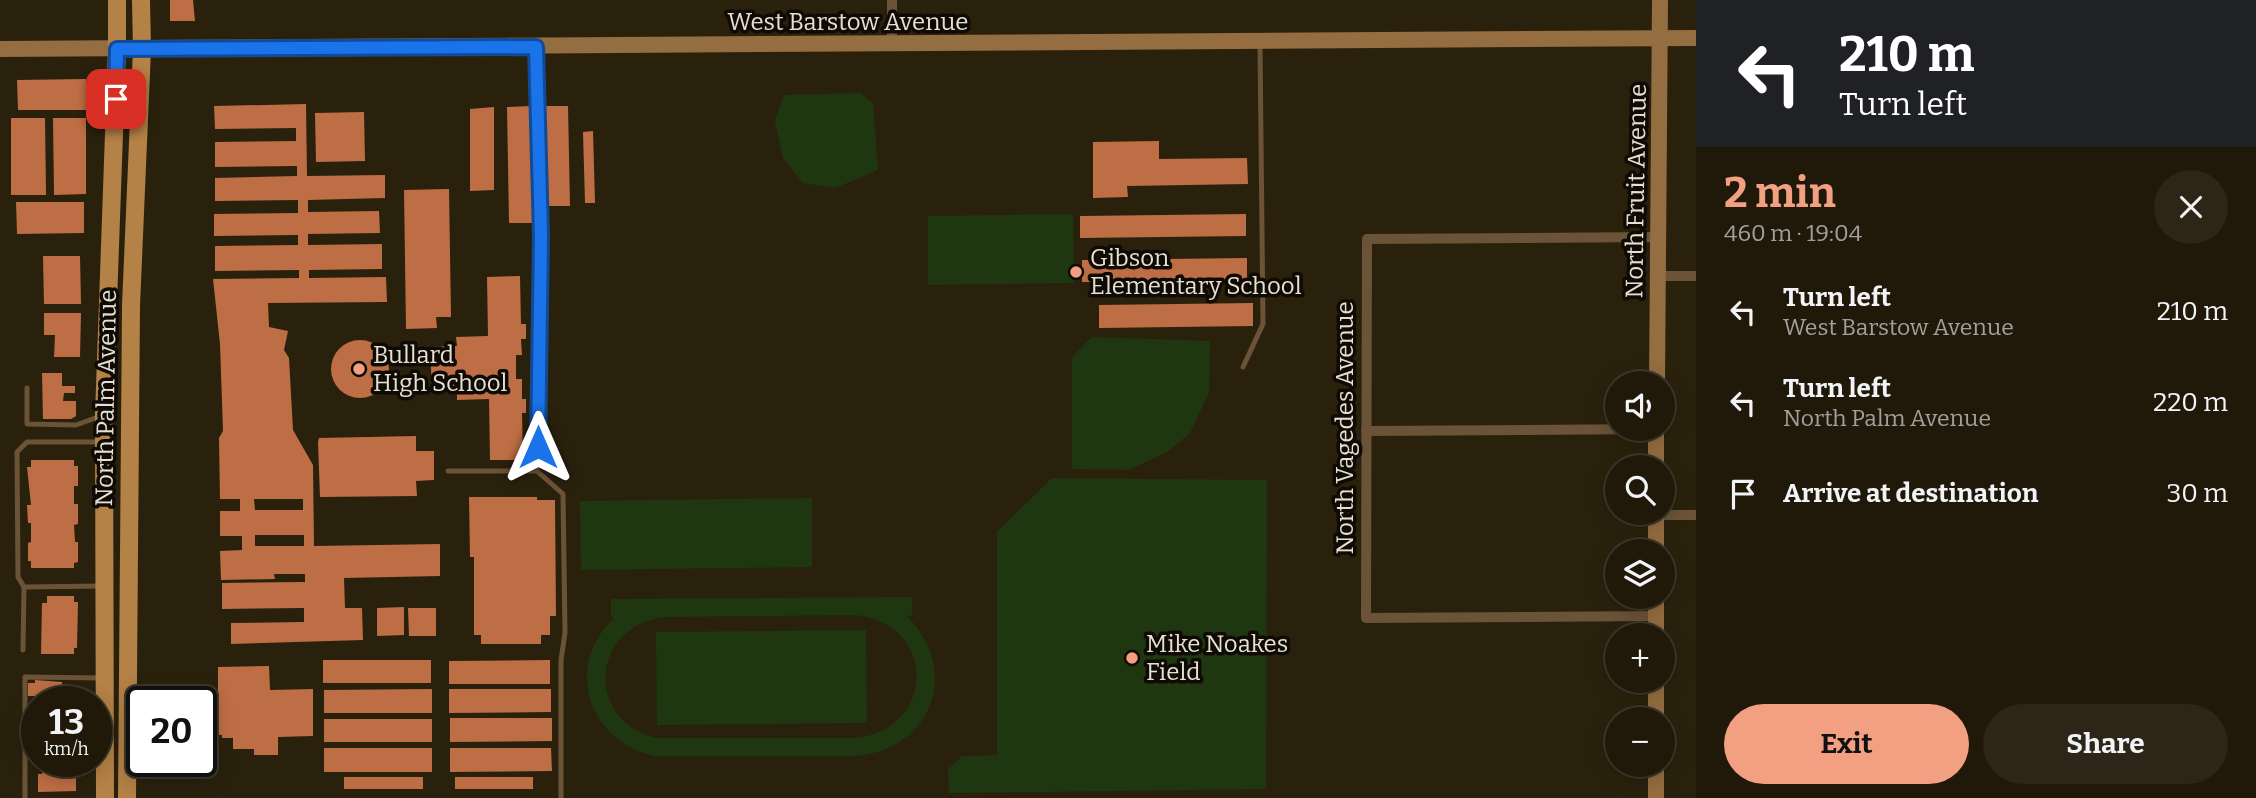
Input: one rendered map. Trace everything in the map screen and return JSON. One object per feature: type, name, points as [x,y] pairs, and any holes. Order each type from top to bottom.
[{"type":"main road","name":"North Palm Avenue","points":[[105,798],[104,415],[117,0]]},
{"type":"main road","name":"North Palm Avenue","points":[[127,798],[131,306],[142,49],[141,0]]},
{"type":"street","points":[[892,0],[892,44]]},
{"type":"street","name":"North Fruit Avenue","points":[[1657,371],[1660,0]]},
{"type":"street","name":"West Barstow Avenue","points":[[0,49],[1696,37]]},
{"type":"street","name":"North Vagedes Avenue","points":[[1656,616],[1366,618],[1367,239],[1659,237]]},
{"type":"street","points":[[1658,276],[1696,276]]},
{"type":"street","points":[[1366,430],[1605,429]]},
{"type":"street","points":[[104,471],[129,471]]},
{"type":"street","points":[[1675,514],[1696,515]]},
{"type":"street","points":[[1656,609],[1656,623]]},
{"type":"street","points":[[1656,777],[1656,798]]},
{"type":"lane","points":[[1243,367],[1263,324],[1260,41]]},
{"type":"lane","points":[[536,47],[541,236],[537,471]]},
{"type":"lane","points":[[27,388],[27,424],[76,425],[104,415]]},
{"type":"lane","points":[[23,650],[24,587],[18,577],[17,452],[27,442],[104,442]]},
{"type":"lane","points":[[448,471],[537,471],[563,494],[565,634],[561,660],[561,798]]},
{"type":"lane","points":[[24,587],[105,586]]},
{"type":"lane","points":[[25,798],[25,677],[105,678]]},
{"type":"green space","points":[[860,93],[873,103],[878,170],[835,188],[803,183],[783,158],[775,121],[784,95]]},
{"type":"green space","points":[[1073,214],[1074,283],[928,285],[928,216]]},
{"type":"green space","points":[[1092,337],[1210,341],[1209,392],[1190,433],[1167,452],[1129,470],[1072,469],[1072,357]]},
{"type":"green space","name":"Mike Noakes Field","points":[[1052,478],[1267,480],[1266,789],[949,793],[948,769],[962,756],[997,755],[997,532]]},
{"type":"green space","points":[[812,498],[812,567],[581,570],[580,501]]},
{"type":"green space","points":[[912,597],[912,615],[907,616],[923,637],[933,660],[935,682],[931,704],[920,723],[904,739],[883,750],[856,756],[654,756],[631,748],[613,735],[599,718],[590,699],[587,679],[589,658],[598,637],[614,618],[611,617],[611,599]],"holes":[[[855,615],[882,622],[901,636],[913,655],[917,676],[913,697],[902,716],[883,730],[856,738],[657,738],[633,728],[617,713],[608,694],[606,674],[611,654],[623,636],[641,624],[666,617]]]},
{"type":"green space","points":[[866,630],[867,723],[657,725],[656,632]]},
{"type":"building","points":[[170,0],[193,0],[195,21],[170,21]]},
{"type":"building","points":[[86,79],[86,110],[18,110],[17,80]]},
{"type":"building","points":[[306,104],[307,176],[385,175],[385,198],[308,200],[308,212],[379,211],[380,233],[308,234],[308,245],[382,244],[382,269],[309,270],[309,278],[386,277],[387,302],[268,303],[269,327],[288,331],[284,350],[289,358],[293,430],[313,465],[314,546],[440,544],[440,576],[344,578],[345,608],[362,608],[363,640],[231,644],[231,623],[304,622],[304,608],[222,609],[222,583],[305,582],[305,574],[274,574],[275,579],[221,580],[220,551],[242,550],[242,536],[220,536],[220,511],[240,511],[240,499],[220,499],[219,438],[223,431],[220,344],[213,279],[299,278],[299,270],[215,271],[215,246],[298,245],[298,235],[214,236],[214,214],[298,213],[298,200],[215,201],[215,178],[297,176],[297,166],[215,167],[215,142],[296,141],[296,128],[215,129],[214,106]],"holes":[[[254,499],[303,499],[303,510],[255,510]],[[255,535],[304,535],[304,546],[255,546]]]},
{"type":"building","points":[[531,106],[533,223],[509,223],[507,107]]},
{"type":"building","points":[[545,106],[568,106],[570,206],[547,206]]},
{"type":"building","points":[[494,107],[494,190],[470,191],[470,109]]},
{"type":"building","points":[[364,112],[365,161],[316,162],[315,113]]},
{"type":"building","points":[[11,118],[45,118],[46,195],[11,195]]},
{"type":"building","points":[[53,118],[86,118],[86,194],[54,195]]},
{"type":"building","points":[[593,131],[595,203],[585,203],[583,132]]},
{"type":"building","points":[[1159,141],[1159,159],[1247,158],[1248,184],[1127,186],[1128,197],[1093,198],[1093,142]]},
{"type":"building","points":[[449,189],[451,317],[436,317],[437,328],[406,329],[404,190]]},
{"type":"building","points":[[16,202],[84,202],[84,233],[17,234]]},
{"type":"building","points":[[1246,214],[1246,236],[1080,238],[1080,216]]},
{"type":"building","points":[[43,256],[80,256],[81,304],[44,304]]},
{"type":"building","points":[[1247,258],[1247,280],[1082,282],[1082,260]]},
{"type":"building","points":[[520,276],[521,324],[526,324],[526,339],[521,339],[522,355],[516,355],[516,379],[522,379],[522,399],[526,399],[526,413],[522,413],[523,460],[490,460],[489,399],[457,400],[457,390],[432,390],[430,347],[457,346],[456,337],[488,336],[487,277]]},
{"type":"building","points":[[1253,303],[1253,326],[1099,328],[1099,305]]},
{"type":"building","points":[[44,313],[81,313],[80,357],[54,357],[55,335],[44,335]]},
{"type":"building","points":[[354,340],[366,340],[381,348],[389,363],[389,375],[381,390],[366,398],[354,398],[339,390],[331,375],[331,363],[339,348]]},
{"type":"building","points":[[42,373],[62,373],[62,386],[75,386],[75,393],[64,393],[63,401],[76,401],[76,416],[71,419],[43,419]]},
{"type":"building","points":[[416,436],[416,451],[434,451],[434,480],[416,481],[417,496],[320,497],[319,438]]},
{"type":"building","points":[[31,460],[74,460],[74,466],[78,466],[74,504],[78,504],[78,524],[74,525],[75,542],[78,542],[78,562],[74,563],[74,568],[31,568],[31,561],[28,561],[31,523],[28,523],[27,505],[31,505],[27,467],[31,467]]},
{"type":"building","points":[[469,497],[537,497],[537,500],[555,500],[556,616],[550,616],[550,635],[541,635],[541,644],[481,644],[481,635],[474,635],[474,557],[470,557]]},
{"type":"building","points":[[47,596],[74,596],[74,602],[78,602],[77,648],[74,648],[74,654],[41,654],[42,603],[47,603]]},
{"type":"building","points":[[404,607],[404,635],[377,636],[377,608]]},
{"type":"building","points":[[408,608],[436,608],[436,636],[409,636]]},
{"type":"building","points":[[323,660],[431,660],[431,683],[323,683]]},
{"type":"building","points":[[550,660],[550,684],[449,684],[449,661]]},
{"type":"building","points":[[269,666],[270,690],[313,689],[313,736],[278,737],[278,755],[254,755],[254,749],[233,749],[233,738],[217,735],[218,667]]},
{"type":"building","points":[[35,680],[62,682],[62,686],[28,686],[28,683],[35,683]]},
{"type":"building","points":[[432,689],[432,713],[324,713],[324,690]]},
{"type":"building","points":[[449,689],[551,689],[551,712],[449,713]]},
{"type":"building","points":[[450,718],[552,718],[552,741],[450,742]]},
{"type":"building","points":[[324,719],[432,719],[432,742],[324,742]]},
{"type":"building","points":[[324,748],[432,748],[432,772],[324,772]]},
{"type":"building","points":[[450,748],[551,748],[552,771],[450,772]]},
{"type":"building","points":[[38,777],[76,777],[76,791],[38,792]]},
{"type":"building","points":[[344,777],[423,777],[423,789],[344,789]]},
{"type":"building","points":[[455,777],[533,777],[533,789],[455,789]]},
{"type":"place","name":"Gibson Elementary School","points":[[1076,272]]},
{"type":"place","name":"Bullard High School","points":[[359,369]]},
{"type":"place","name":"Mike Noakes Field","points":[[1132,658]]},
{"type":"route","points":[[116,99],[117,49],[536,47],[541,236],[538,447]]}]
